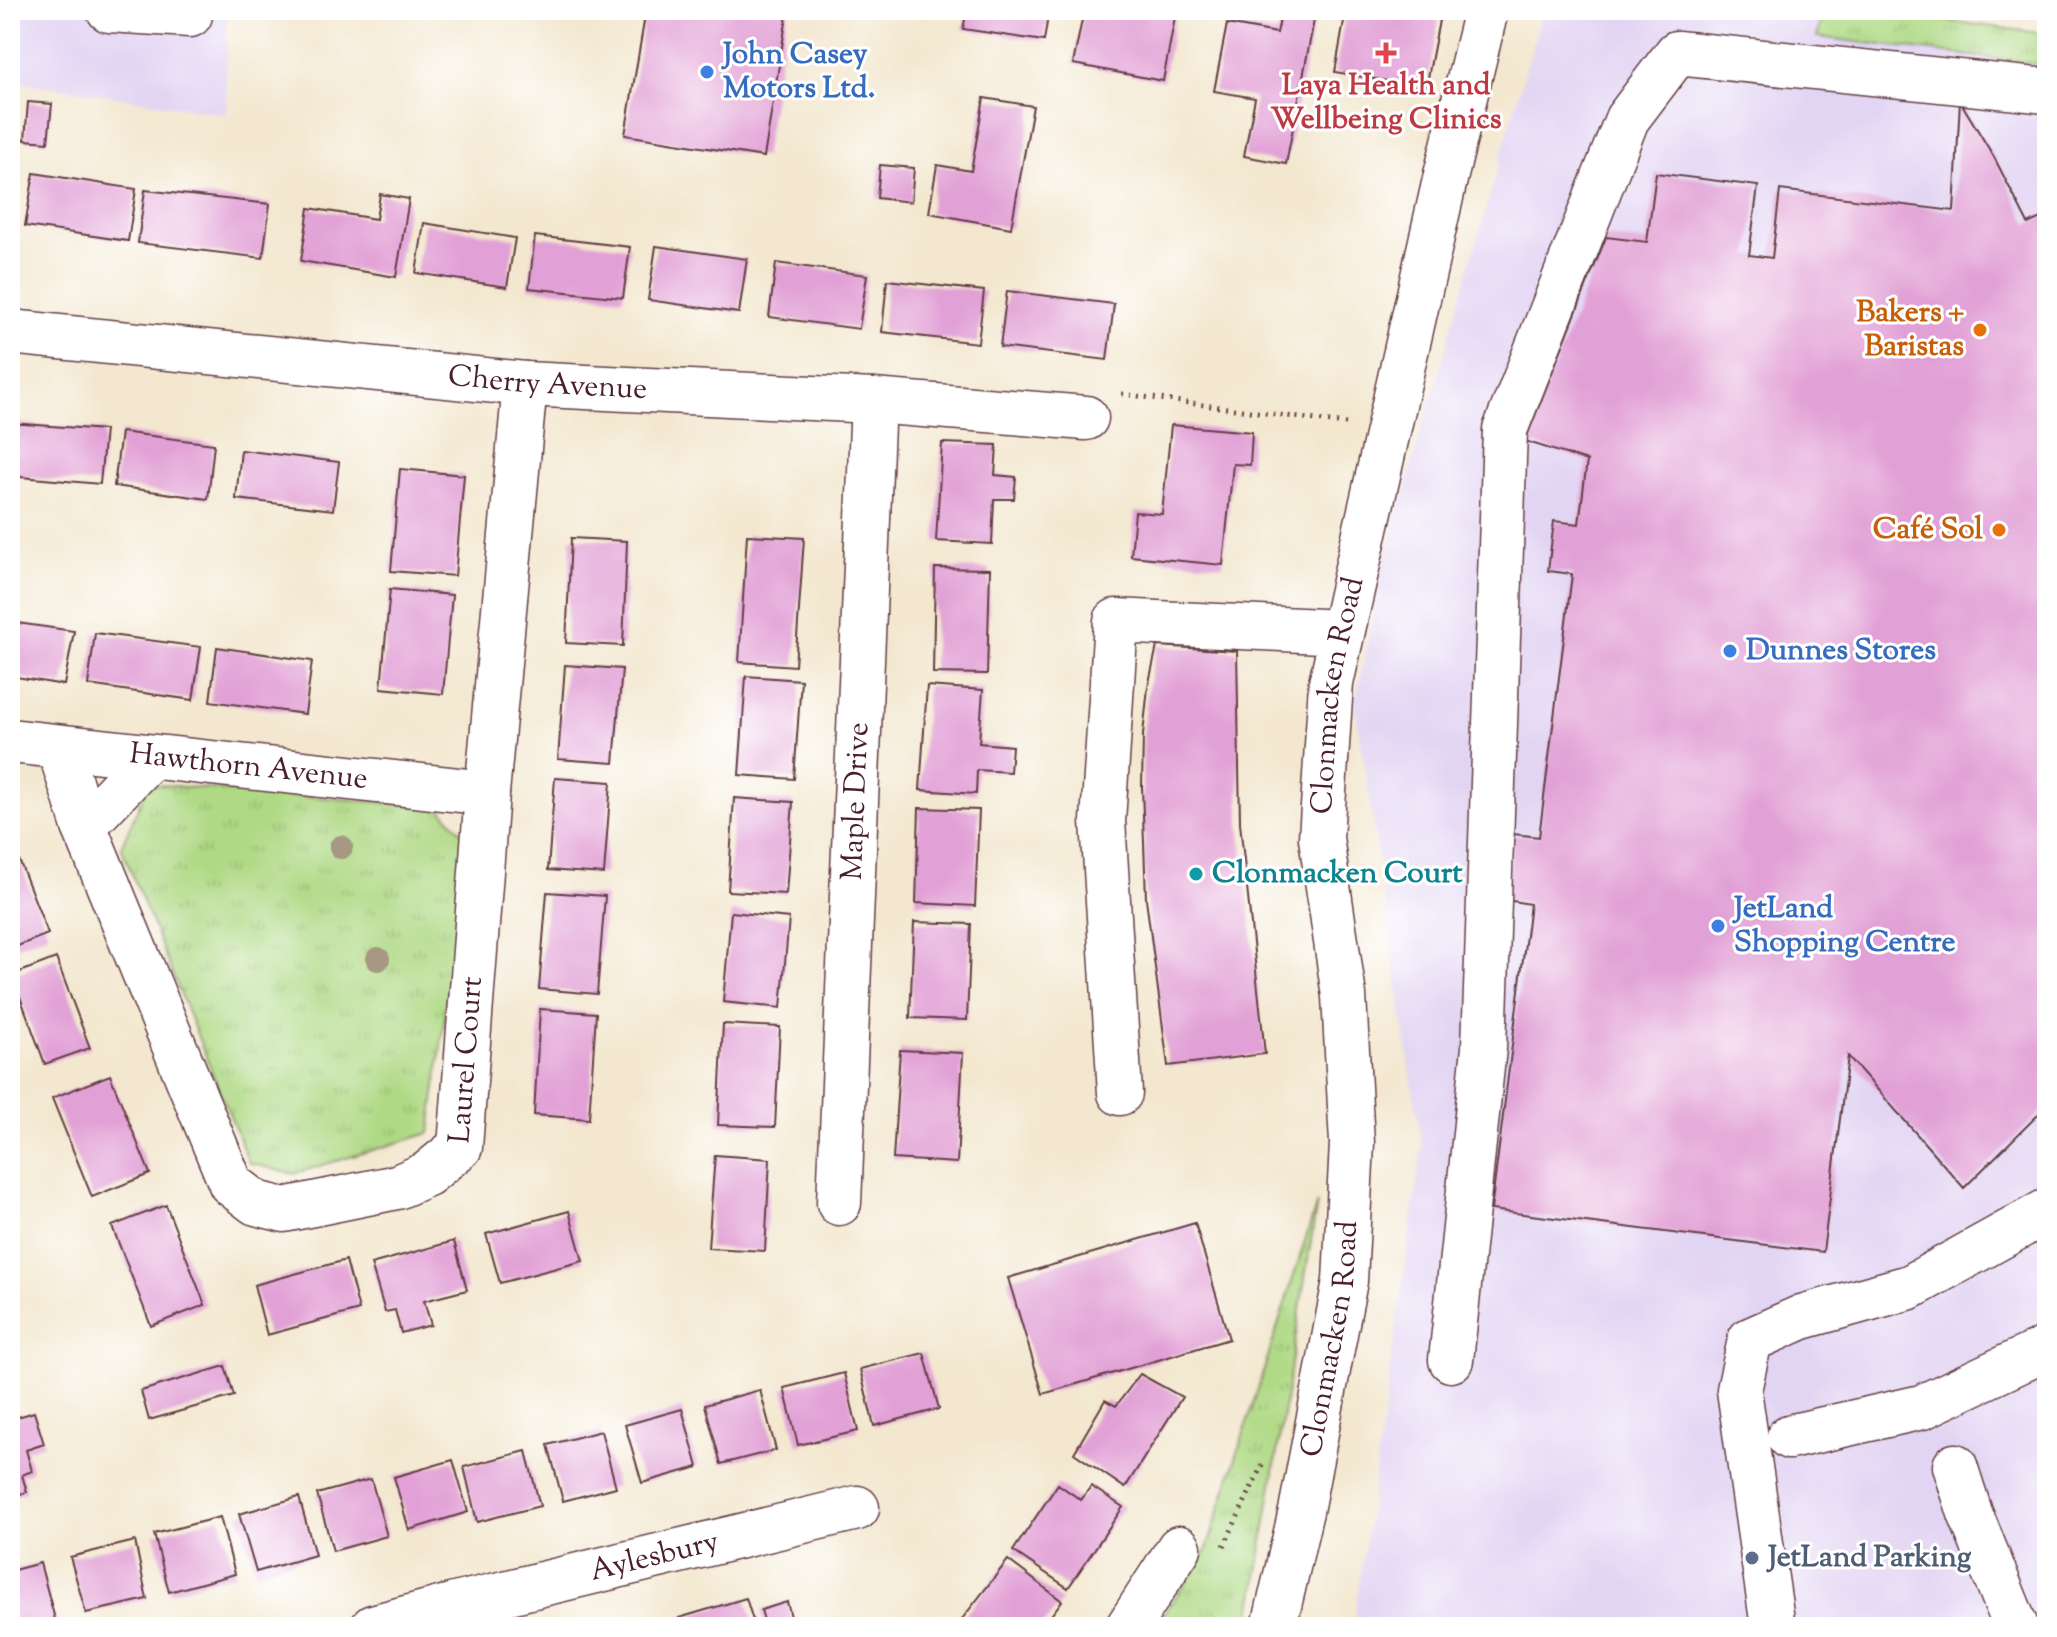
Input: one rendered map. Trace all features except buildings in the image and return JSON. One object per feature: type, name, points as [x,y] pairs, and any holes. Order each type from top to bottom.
[{"type":"street","points":[[109,10],[190,15],[190,10]]},
{"type":"street","name":"Clonmacken Road","points":[[1274,1627],[1301,1511],[1345,1281],[1352,1143],[1344,996],[1321,838],[1331,683],[1486,10]]},
{"type":"street","points":[[1451,1360],[1484,1048],[1505,430],[1627,119],[1677,53],[2047,91]]},
{"type":"street","name":"Cherry Avenue","points":[[10,332],[525,384],[873,401],[1086,418]]},
{"type":"street","name":"Laurel Court","points":[[59,747],[84,826],[231,1184],[256,1203],[284,1210],[397,1187],[427,1174],[460,1147],[487,793],[525,384]]},
{"type":"street","name":"Maple Drive","points":[[839,1203],[873,401]]},
{"type":"street","points":[[1120,1093],[1103,821],[1116,621],[1342,632]]},
{"type":"street","name":"Hawthorn Avenue","points":[[10,741],[487,793]]},
{"type":"street","points":[[84,826],[150,757]]},
{"type":"street","points":[[1773,1627],[1739,1390],[1750,1340],[1802,1317],[1910,1287],[2047,1211]]},
{"type":"street","points":[[1789,1437],[1922,1407],[2047,1348]]},
{"type":"street","points":[[1955,1466],[1970,1513],[2016,1627]]},
{"type":"street","name":"Aylesbury","points":[[373,1627],[454,1616],[857,1508]]},
{"type":"street","points":[[1128,1627],[1199,1552]]},
{"type":"path","points":[[1086,418],[1117,394],[1388,429]]},
{"type":"path","points":[[1199,1552],[1267,1455]]},
{"type":"path","points":[[1186,1627],[1192,1613]]},
{"type":"shaded area","points":[[10,10],[227,10],[226,114],[10,80]]},
{"type":"shaded area","name":"JetLand Shopping Centre","points":[[1543,10],[1865,10],[2047,34],[2047,1627],[1353,1627],[1422,1148],[1355,704],[1383,566]]},
{"type":"green space","points":[[1825,10],[1865,10],[2047,34],[2047,65],[1817,37]]},
{"type":"green space","points":[[148,784],[440,807],[467,839],[430,1133],[293,1174],[249,1163],[121,847]]},
{"type":"green space","points":[[1317,1203],[1249,1627],[1155,1627],[1206,1552]]},
{"type":"place","name":"Laya Health and Wellbeing Clinics","points":[[1386,53]]},
{"type":"place","name":"John Casey Motors Ltd.","points":[[707,72]]},
{"type":"place","name":"Bakers + Baristas","points":[[1980,330]]},
{"type":"place","name":"Café Sol","points":[[1999,530]]},
{"type":"place","name":"Dunnes Stores","points":[[1730,651]]},
{"type":"place","name":"Clonmacken Court","points":[[1196,874]]},
{"type":"place","name":"JetLand Shopping Centre","points":[[1718,926]]},
{"type":"place","name":"JetLand Parking","points":[[1752,1558]]}]
